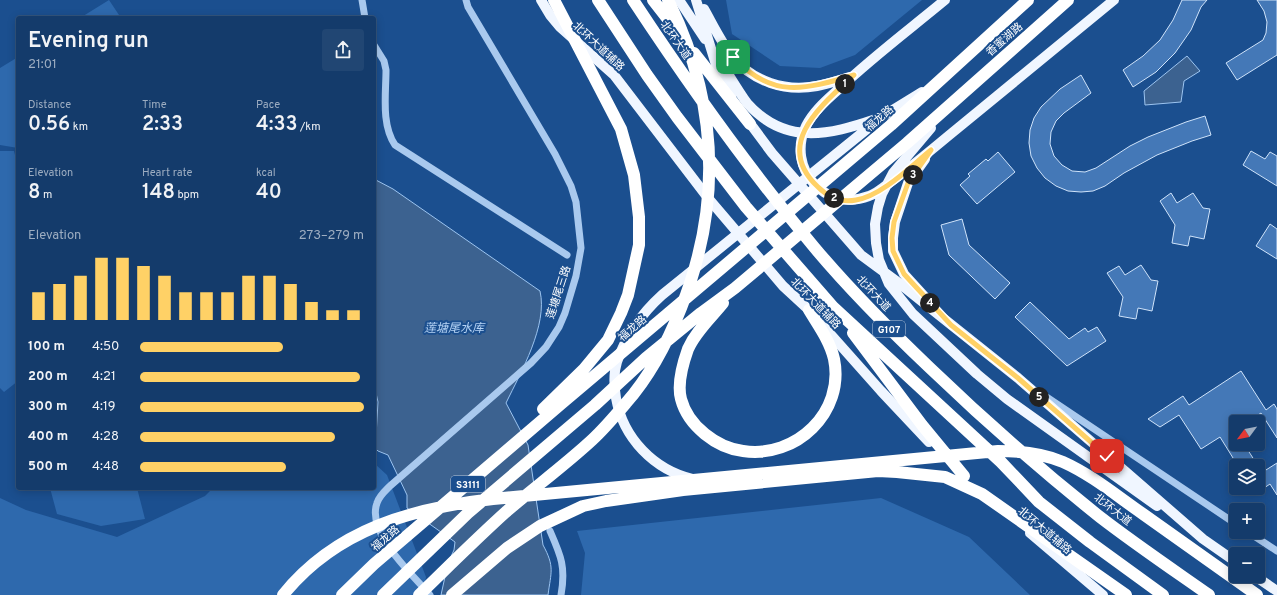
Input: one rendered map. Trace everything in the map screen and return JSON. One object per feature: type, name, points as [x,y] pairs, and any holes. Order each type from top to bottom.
[{"type":"highway","points":[[554,0],[620,129],[634,176],[639,217],[639,245],[633,275],[621,313],[608,340],[558,401]]},
{"type":"highway","name":"G107","points":[[598,0],[647,76],[700,147],[746,207],[833,307],[985,447],[1039,502],[1090,542],[1164,595]]},
{"type":"highway","name":"北环大道","points":[[633,0],[650,26],[761,180],[814,248],[890,330],[1001,434],[1058,482],[1132,541],[1209,595]]},
{"type":"highway","points":[[653,0],[750,124]]},
{"type":"highway","points":[[419,595],[507,511],[593,439],[627,402],[649,372],[672,330],[689,288],[701,244],[708,209],[710,169],[708,128],[700,85],[692,56],[680,24],[668,0]]},
{"type":"highway","name":"香蜜湖路","points":[[940,81],[1028,0]]},
{"type":"highway","name":"香蜜湖路","points":[[908,147],[958,98],[1068,0]]},
{"type":"highway","name":"福龙路","points":[[342,595],[374,564],[499,457],[558,401],[589,381],[654,327],[887,120],[940,81]]},
{"type":"highway","name":"S3111","points":[[386,592],[468,513],[594,405],[646,358],[701,313],[735,288],[908,147]]},
{"type":"highway","points":[[735,288],[704,324],[689,348],[683,366],[680,383],[681,399],[688,415],[697,427],[708,437],[725,446],[743,451],[774,450],[787,446],[818,424],[826,412],[832,397],[836,379],[834,359],[827,340],[809,310]]},
{"type":"highway","points":[[833,307],[922,425],[964,476]]},
{"type":"highway","points":[[283,595],[296,580],[321,558],[351,538],[393,519],[430,508],[470,501],[998,451],[1019,451],[1044,456],[1063,462],[1080,471],[1107,488],[1257,595]]},
{"type":"highway","points":[[452,595],[507,548],[540,526],[583,506],[606,501],[727,486],[878,471],[944,477],[982,494],[1126,595]]},
{"type":"main road","name":"北环大道辅路","points":[[541,0],[550,15],[560,27],[614,76],[708,198],[783,286],[809,310],[881,391],[964,476],[1103,595]]},
{"type":"main road","points":[[679,0],[747,102],[756,111],[777,125],[792,131],[818,134],[887,120]]},
{"type":"main road","points":[[697,0],[718,68],[750,124],[772,153],[861,255],[899,282],[1018,378],[1203,539]]},
{"type":"main road","points":[[697,0],[733,57],[751,74],[762,80],[775,86],[804,88],[818,86],[854,75]]},
{"type":"main road","points":[[945,0],[854,75],[822,104],[812,116],[802,137],[800,156],[803,167],[824,193],[845,201],[857,200],[871,195],[882,188],[931,150],[1114,0]]},
{"type":"main road","points":[[977,47],[1019,0]]},
{"type":"main road","points":[[1048,18],[1076,0]]},
{"type":"main road","points":[[727,486],[678,474],[665,469],[642,450],[623,422],[618,407],[614,384],[617,363],[628,335],[648,308],[706,258],[887,120]]},
{"type":"main road","points":[[908,147],[882,194],[875,224],[879,260],[889,284],[913,314],[977,374],[1007,398],[1106,470],[1229,557]]},
{"type":"main road","points":[[931,150],[908,183],[894,222],[892,238],[893,251],[904,274],[951,325]]},
{"type":"main road","points":[[1265,583],[1277,591]]},
{"type":"street","points":[[362,0],[365,16]]},
{"type":"street","name":"莲塘尾三路","points":[[430,595],[392,551],[382,536],[376,523],[376,504],[382,494],[397,480],[531,363],[546,347],[559,327],[565,313],[576,276],[581,248],[576,202],[564,170],[468,7],[466,0]]},
{"type":"street","points":[[376,48],[384,61],[386,70],[387,127],[395,145],[567,255]]},
{"type":"street","points":[[1018,378],[1083,420],[1229,519]]},
{"type":"street","points":[[550,531],[562,556],[564,572],[561,595]]},
{"type":"street","points":[[1259,539],[1277,551]]},
{"type":"shaded area","points":[[109,0],[120,16],[83,16]]},
{"type":"shaded area","points":[[726,0],[922,0],[855,55],[820,68],[780,66],[732,34]]},
{"type":"shaded area","points":[[16,58],[16,148],[0,145],[0,68]]},
{"type":"shaded area","points":[[0,151],[14,151],[16,159],[16,383],[4,392],[0,388]]},
{"type":"shaded area","points":[[376,465],[387,475],[426,577],[423,595],[0,595],[0,498],[26,510],[117,537],[205,496],[211,490],[376,490]]},
{"type":"shaded area","points":[[51,490],[138,490],[145,519],[101,526],[57,514]]},
{"type":"shaded area","points":[[881,498],[969,537],[1030,595],[581,595],[585,553],[577,531]]},
{"type":"water","points":[[1187,56],[1200,71],[1184,81],[1181,102],[1145,105],[1144,91]]},
{"type":"water","name":"莲塘尾水库","points":[[376,180],[393,189],[540,291],[540,318],[537,333],[532,348],[506,403],[528,445],[543,545],[551,564],[548,595],[441,595],[448,563],[454,550],[455,542],[407,508],[407,495],[388,455],[376,449],[378,402],[376,393]]},
{"type":"building","points":[[1182,0],[1207,0],[1201,7],[1191,30],[1175,53],[1156,72],[1133,87],[1123,70],[1143,56],[1160,40],[1173,20]]},
{"type":"building","points":[[1257,0],[1277,0],[1277,55],[1237,80],[1226,63],[1263,40],[1266,33],[1267,22],[1264,11]]},
{"type":"building","points":[[1081,75],[1091,93],[1064,113],[1056,121],[1051,132],[1050,144],[1054,156],[1062,165],[1072,171],[1085,172],[1096,168],[1130,146],[1148,137],[1205,116],[1211,135],[1157,155],[1124,173],[1105,186],[1093,191],[1068,191],[1056,186],[1045,178],[1037,168],[1031,156],[1029,143],[1030,130],[1034,118],[1041,107],[1060,89]]},
{"type":"building","points":[[1251,151],[1265,159],[1270,152],[1277,156],[1277,186],[1243,165]]},
{"type":"building","points":[[998,152],[1015,172],[977,204],[960,185],[970,176],[968,174],[986,159],[988,161]]},
{"type":"building","points":[[1171,193],[1177,203],[1193,193],[1203,208],[1210,209],[1204,239],[1190,236],[1188,246],[1172,243],[1175,225],[1160,201]]},
{"type":"building","points":[[962,219],[969,245],[1010,283],[995,299],[949,255],[941,225]]},
{"type":"building","points":[[1270,224],[1277,229],[1277,259],[1256,246]]},
{"type":"building","points":[[1141,265],[1151,280],[1158,281],[1152,311],[1138,308],[1136,319],[1119,316],[1123,297],[1107,273],[1119,266],[1125,275]]},
{"type":"building","points":[[1030,302],[1069,339],[1085,328],[1088,332],[1097,327],[1106,341],[1067,366],[1015,317]]},
{"type":"building","points":[[1241,371],[1266,410],[1274,404],[1277,409],[1277,438],[1265,419],[1265,415],[1262,415],[1261,413],[1258,415],[1229,415],[1229,451],[1248,451],[1254,459],[1234,459],[1220,437],[1201,449],[1179,415],[1160,427],[1148,419],[1183,396],[1189,405]]},
{"type":"building","points":[[1277,463],[1277,495],[1270,484],[1265,487],[1265,471]]},
{"type":"route","points":[[733,57],[751,74],[775,86],[804,88],[818,86],[854,75],[822,104],[812,116],[806,126],[800,147],[800,156],[803,167],[809,177],[824,193],[834,198],[845,201],[857,200],[871,195],[931,150],[908,183],[894,222],[892,238],[893,251],[904,274],[951,325],[1018,378],[1107,456]]}]
